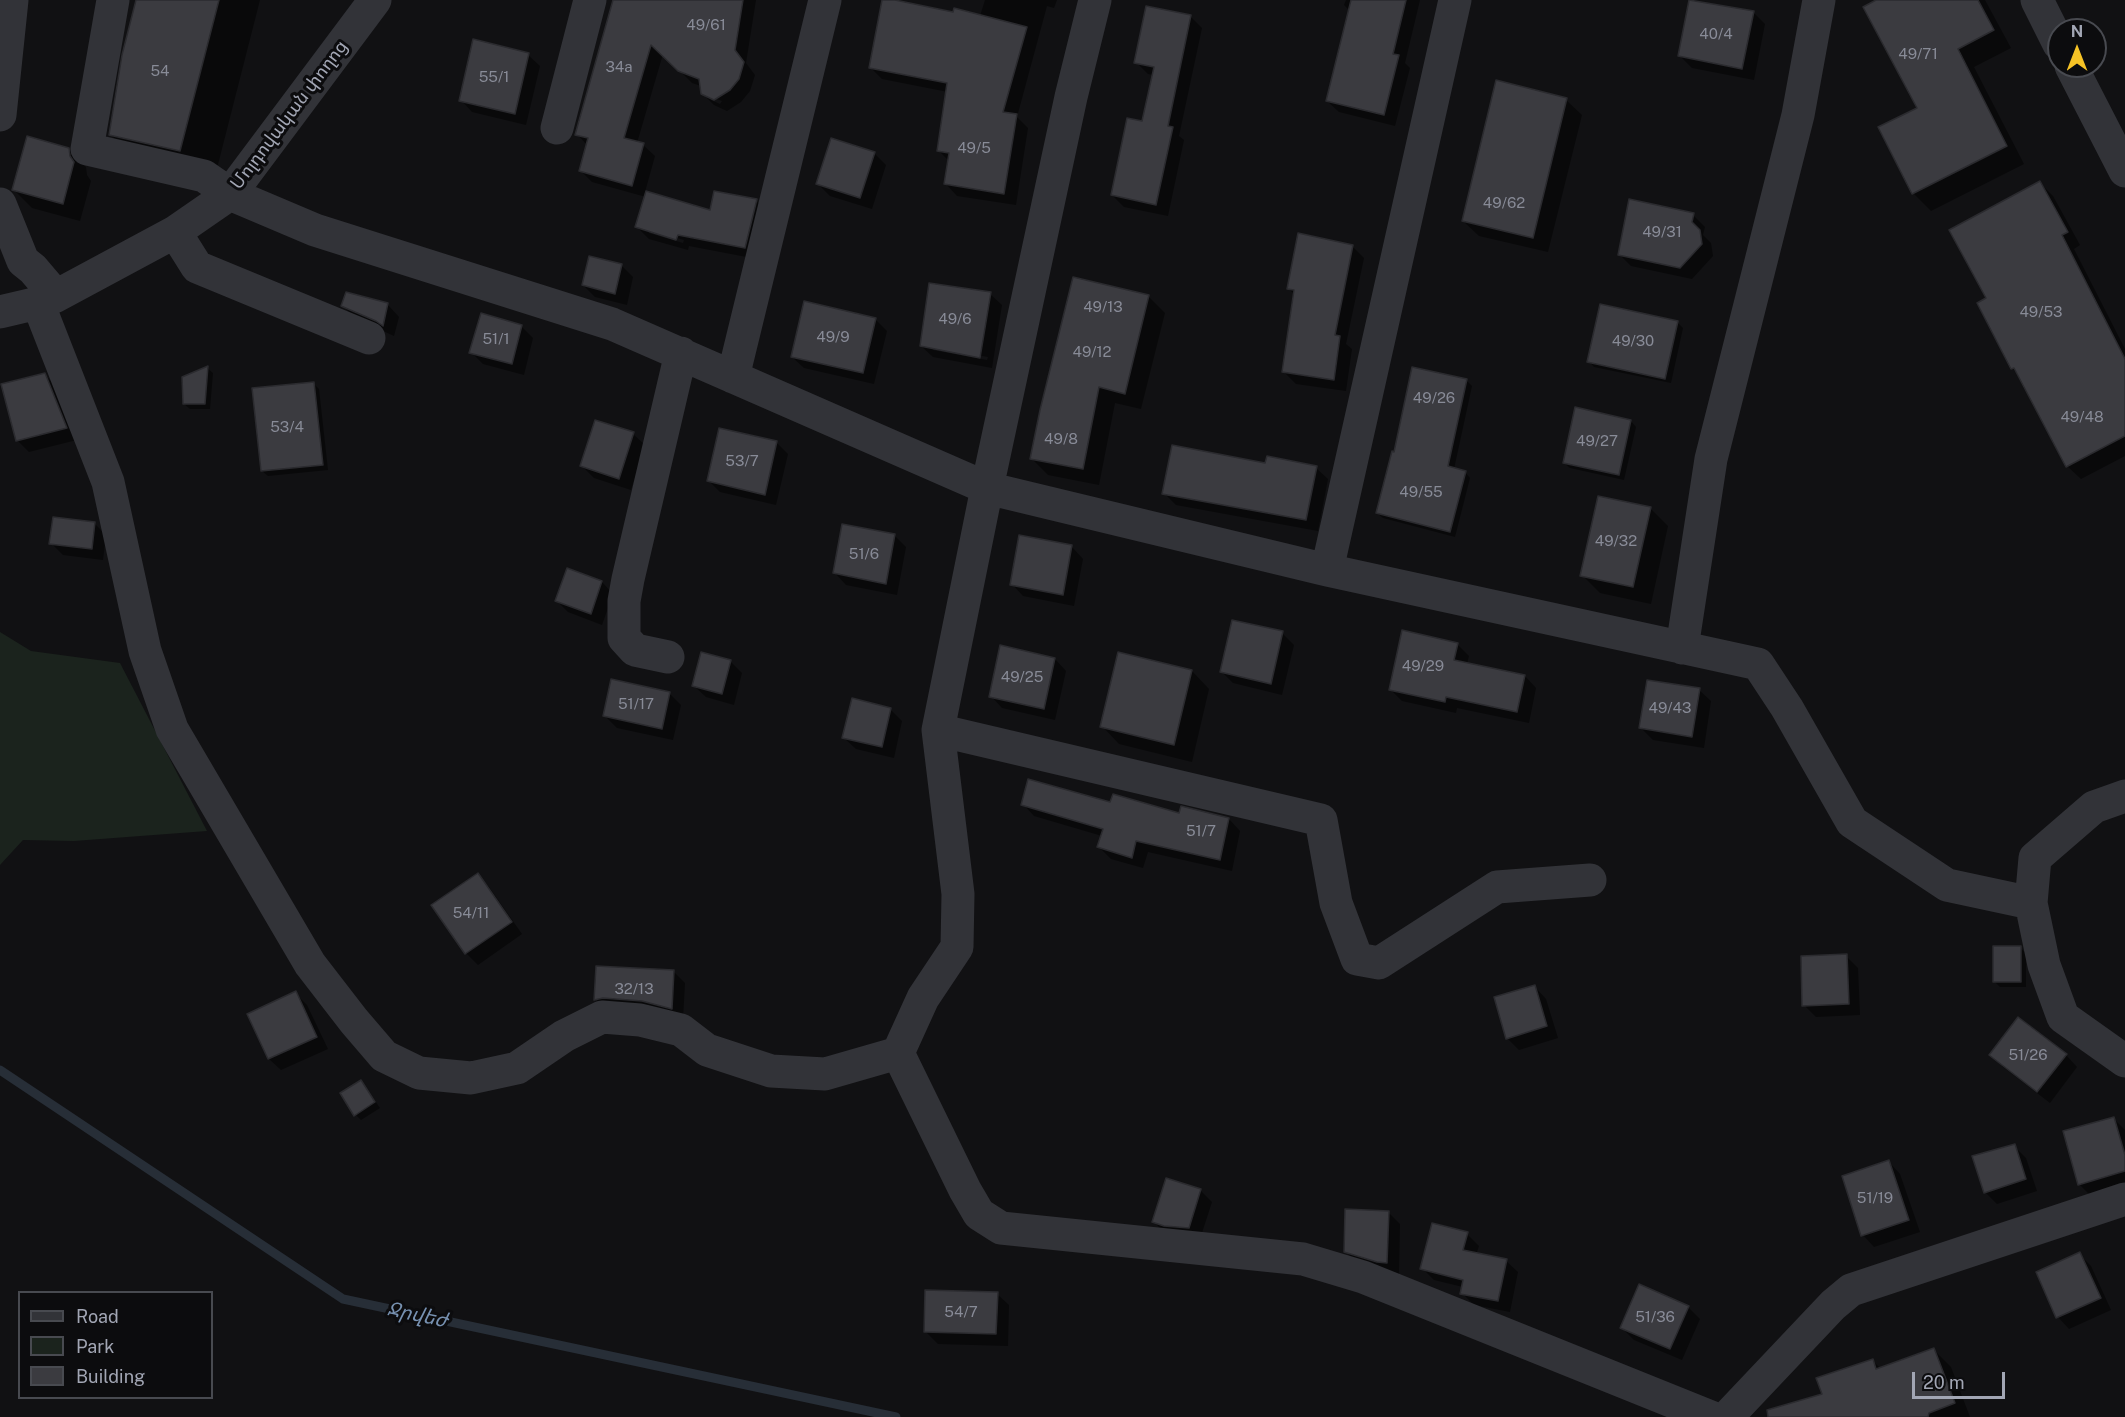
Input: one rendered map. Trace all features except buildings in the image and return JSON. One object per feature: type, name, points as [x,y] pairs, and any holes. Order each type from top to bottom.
[{"type":"street","points":[[0,115],[12,0]]},
{"type":"street","points":[[113,0],[87,149],[204,176],[230,194],[315,230],[612,324],[987,488],[1327,570],[1758,664],[1787,708],[1852,822],[1947,885],[2031,903]]},
{"type":"street","name":"Մոլդովական փողոց","points":[[0,312],[47,300],[175,232],[230,194],[375,0]]},
{"type":"street","points":[[557,128],[590,0]]},
{"type":"street","points":[[734,376],[825,0]]},
{"type":"street","points":[[0,204],[11,262],[33,269],[47,300],[108,482],[145,651],[172,729],[310,964],[384,1056],[419,1073],[471,1078],[517,1068],[564,1036],[602,1017],[640,1020],[681,1030],[707,1050],[771,1071],[825,1074],[898,1053],[923,998],[957,947],[958,894],[938,730],[987,488],[1071,98],[1095,0]]},
{"type":"street","points":[[1327,570],[1455,0]]},
{"type":"street","points":[[2037,0],[2047,20]]},
{"type":"street","points":[[1682,648],[1711,459],[1798,115],[1814,1]]},
{"type":"street","points":[[2077,78],[2125,171]]},
{"type":"street","points":[[175,232],[197,267],[369,338]]},
{"type":"street","points":[[668,657],[635,650],[624,638],[624,601],[637,532],[681,353]]},
{"type":"street","points":[[938,730],[1321,820],[1336,903],[1357,959],[1379,963],[1497,887],[1590,880]]},
{"type":"street","points":[[2125,796],[2094,807],[2035,858],[2031,903],[2044,965],[2063,1017],[2125,1061]]},
{"type":"street","points":[[898,1053],[965,1190],[980,1214],[1001,1228],[1303,1259],[1363,1277],[1711,1417]]},
{"type":"street","points":[[1726,1417],[1833,1305],[1851,1290],[2125,1200]]},
{"type":"green space","points":[[0,632],[31,651],[120,663],[207,831],[74,841],[23,840],[0,865]]},
{"type":"waterway","name":"Ջրվեժ","points":[[0,1070],[343,1299],[896,1417]]}]
